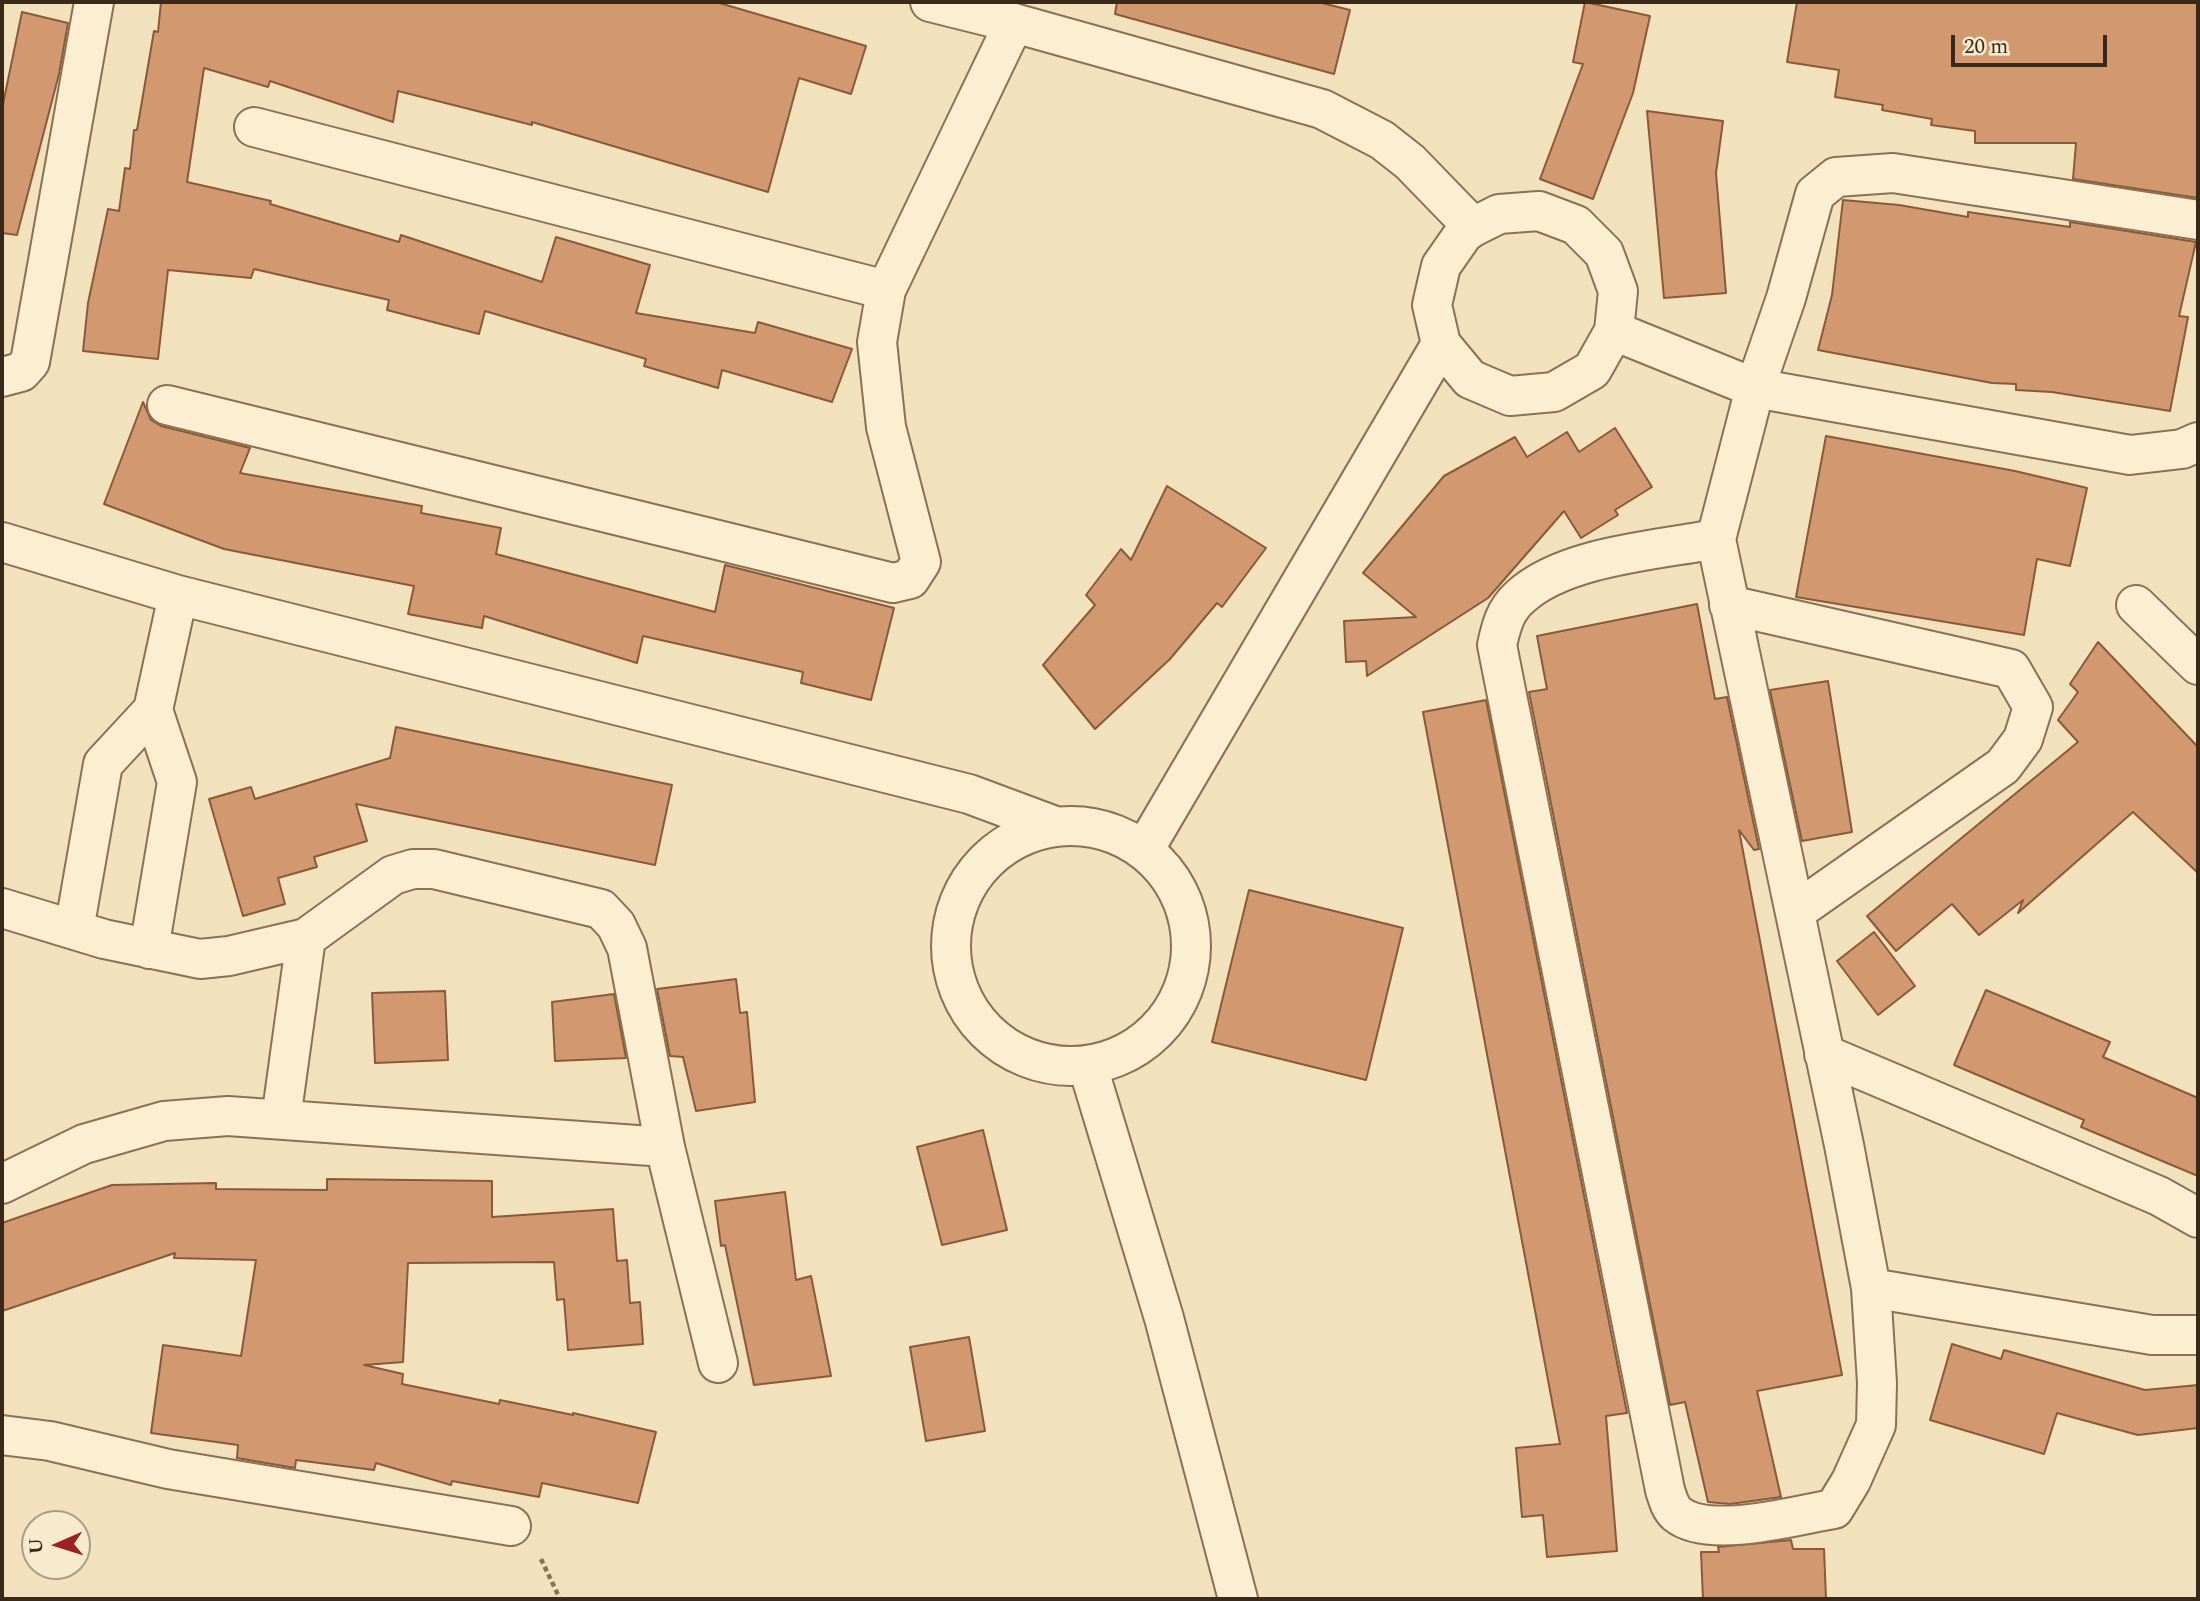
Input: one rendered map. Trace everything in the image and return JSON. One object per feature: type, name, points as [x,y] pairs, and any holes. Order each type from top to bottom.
[{"type":"street","points":[[2,377],[21,372],[30,362],[94,2]]},
{"type":"street","points":[[930,2],[1322,110],[1359,126],[1410,162],[1473,227]]},
{"type":"street","points":[[167,405],[893,583],[910,579],[921,562],[886,427],[877,342],[886,290],[1014,23]]},
{"type":"street","points":[[254,127],[886,290]]},
{"type":"street","points":[[1716,539],[1593,563],[1545,579],[1518,598],[1502,622],[1497,645],[1665,1490],[1669,1504],[1678,1515],[1697,1523],[1734,1526],[1834,1509],[1852,1481],[1876,1425],[1877,1383],[1871,1288],[1779,825],[1716,539],[1755,388],[1786,298],[1815,194],[1836,177],[1893,173],[2198,220]]},
{"type":"street","points":[[1539,211],[1576,225],[1605,253],[1618,291],[1614,331],[1591,370],[1554,392],[1510,396],[1470,379],[1441,344],[1432,305],[1441,265],[1464,233],[1473,227],[1499,214],[1539,211]]},
{"type":"street","points":[[1614,331],[1755,388],[2130,455],[2182,449],[2198,442]]},
{"type":"street","points":[[1144,850],[1441,344]]},
{"type":"street","points":[[2,542],[178,595],[969,794],[1055,826]]},
{"type":"street","points":[[74,930],[103,764],[153,710],[178,595]]},
{"type":"street","points":[[1729,605],[2011,670],[2033,707],[2023,739],[2003,766],[1795,912]]},
{"type":"street","points":[[2136,605],[2198,665]]},
{"type":"street","points":[[149,949],[177,782],[153,710]]},
{"type":"street","points":[[1055,826],[1086,826],[1106,832],[1144,850],[1166,872],[1182,900],[1190,930],[1191,961],[1183,992],[1167,1020],[1145,1042],[1118,1058],[1088,1067],[1056,1067],[1026,1059],[999,1043],[977,1020],[960,993],[952,963],[952,932],[957,911],[975,873],[997,851],[1024,835],[1055,826]]},
{"type":"street","points":[[2,908],[149,949],[209,958],[229,956],[306,937],[393,875],[413,869],[434,869],[601,909],[616,925],[628,948],[665,1147],[718,1363]]},
{"type":"street","points":[[281,1119],[306,937]]},
{"type":"street","points":[[1824,1054],[2159,1196],[2198,1218]]},
{"type":"street","points":[[1088,1067],[1164,1318],[1238,1599]]},
{"type":"street","points":[[2,1184],[84,1144],[164,1121],[228,1116],[665,1147]]},
{"type":"street","points":[[1871,1288],[2152,1335],[2198,1335]]},
{"type":"street","points":[[2,1435],[50,1441],[168,1469],[511,1526]]},
{"type":"building","points":[[161,2],[716,2],[866,46],[851,94],[799,78],[768,192],[532,122],[532,125],[398,91],[393,122],[270,81],[268,87],[204,68],[187,182],[271,201],[270,204],[399,242],[401,235],[542,282],[556,237],[650,265],[636,313],[755,333],[758,322],[852,349],[832,402],[722,370],[718,388],[644,366],[646,359],[485,311],[479,334],[387,310],[389,300],[254,269],[251,278],[168,270],[158,359],[83,351],[88,303],[108,209],[119,211],[125,168],[130,169],[134,130],[137,130],[154,31],[158,32]]},
{"type":"building","points":[[1117,2],[1318,2],[1350,10],[1334,74],[1115,14]]},
{"type":"building","points":[[1585,2],[1650,16],[1633,93],[1593,199],[1540,179],[1583,64],[1573,62]]},
{"type":"building","points":[[1797,2],[2198,2],[2198,198],[2073,179],[2076,143],[1975,143],[1975,131],[1931,125],[1932,119],[1882,110],[1883,105],[1835,97],[1839,70],[1787,62]]},
{"type":"building","points":[[22,12],[68,23],[59,74],[17,235],[2,233],[2,109]]},
{"type":"building","points":[[1647,111],[1723,121],[1716,173],[1726,293],[1664,298]]},
{"type":"building","points":[[1843,200],[1899,205],[1968,217],[1968,212],[2070,227],[2070,222],[2196,242],[2179,316],[2188,317],[2170,411],[2052,392],[2016,390],[2016,384],[1992,383],[1818,350],[1832,295]]},
{"type":"building","points":[[143,402],[151,420],[161,426],[250,448],[240,473],[422,506],[421,513],[501,528],[496,554],[715,612],[725,565],[894,608],[871,700],[801,683],[803,672],[643,636],[637,663],[484,616],[482,628],[408,614],[414,586],[224,549],[104,504]]},
{"type":"building","points":[[1615,428],[1652,487],[1615,510],[1618,515],[1581,538],[1564,511],[1488,598],[1367,676],[1366,661],[1346,662],[1344,621],[1416,617],[1363,573],[1444,476],[1515,437],[1527,457],[1567,432],[1579,452]]},
{"type":"building","points":[[1826,436],[2015,471],[2087,488],[2070,566],[2037,559],[2024,635],[1796,597]]},
{"type":"building","points":[[1167,486],[1266,548],[1222,607],[1217,603],[1170,659],[1095,729],[1043,665],[1095,605],[1086,595],[1121,549],[1131,560]]},
{"type":"building","points":[[1697,604],[1715,699],[1727,697],[1759,849],[1754,850],[1739,830],[1842,1375],[1757,1391],[1781,1497],[1730,1504],[1708,1502],[1685,1402],[1670,1405],[1529,692],[1547,689],[1537,636]]},
{"type":"building","points":[[2098,642],[2198,747],[2198,873],[2133,812],[2018,913],[2023,900],[1979,935],[1952,904],[1896,951],[1867,916],[2078,742],[2058,720],[2078,692],[2070,684]]},
{"type":"building","points":[[1828,681],[1852,832],[1802,841],[1770,690]]},
{"type":"building","points":[[1486,700],[1627,1413],[1606,1416],[1617,1551],[1547,1557],[1543,1515],[1522,1517],[1516,1448],[1560,1444],[1423,712]]},
{"type":"building","points":[[396,727],[672,785],[655,865],[356,804],[367,841],[314,857],[317,867],[278,878],[285,904],[243,916],[209,799],[251,787],[255,799],[390,758]]},
{"type":"building","points":[[1249,890],[1403,928],[1366,1080],[1212,1042]]},
{"type":"building","points":[[1874,932],[1915,986],[1878,1015],[1837,961]]},
{"type":"building","points":[[736,979],[740,1013],[747,1012],[755,1102],[696,1111],[683,1057],[670,1056],[657,989]]},
{"type":"building","points":[[1986,990],[2110,1042],[2103,1057],[2198,1098],[2198,1176],[2081,1127],[2084,1120],[1954,1065]]},
{"type":"building","points":[[445,991],[448,1060],[375,1063],[372,993]]},
{"type":"building","points":[[614,994],[626,1058],[555,1061],[552,1002]]},
{"type":"building","points":[[983,1130],[1007,1230],[942,1245],[917,1147]]},
{"type":"building","points":[[327,1179],[492,1181],[492,1217],[613,1209],[617,1261],[627,1260],[630,1303],[640,1302],[643,1344],[568,1350],[564,1299],[557,1300],[554,1262],[408,1263],[403,1362],[364,1365],[403,1374],[402,1384],[499,1404],[500,1400],[573,1413],[656,1432],[638,1503],[542,1483],[539,1497],[452,1481],[451,1485],[376,1463],[374,1470],[296,1460],[295,1468],[237,1458],[238,1445],[151,1433],[163,1345],[241,1356],[256,1260],[174,1258],[175,1253],[2,1311],[2,1223],[112,1185],[216,1183],[216,1189],[327,1190]]},
{"type":"building","points":[[785,1192],[796,1280],[811,1276],[831,1376],[754,1385],[725,1245],[721,1246],[715,1201]]},
{"type":"building","points":[[969,1337],[985,1431],[926,1441],[910,1347]]},
{"type":"building","points":[[1952,1344],[2001,1359],[2004,1350],[2145,1390],[2198,1385],[2198,1428],[2138,1435],[2057,1413],[2044,1454],[1930,1420]]},
{"type":"building","points":[[1791,1540],[1793,1549],[1824,1549],[1826,1599],[1703,1599],[1701,1552],[1719,1552],[1718,1547]]}]
